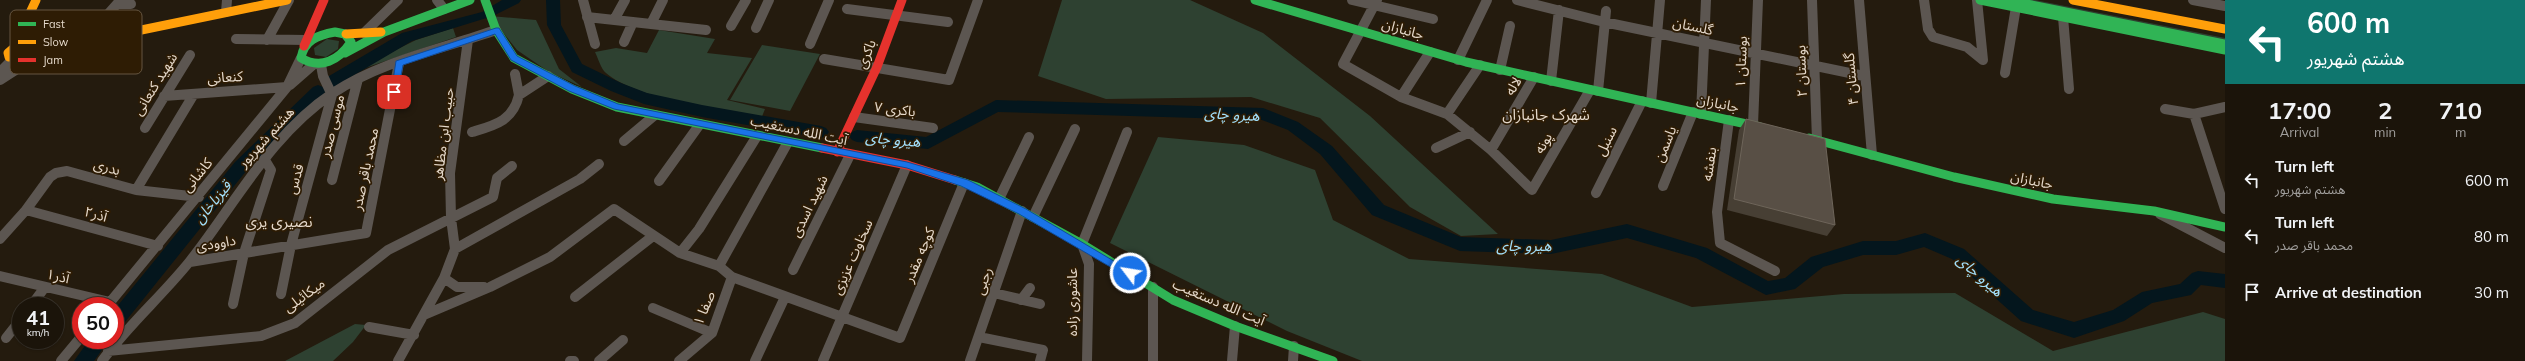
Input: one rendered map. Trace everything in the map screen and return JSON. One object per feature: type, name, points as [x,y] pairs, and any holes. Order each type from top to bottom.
[{"type":"main road","points":[[31,10],[36,0]]},
{"type":"main road","points":[[142,29],[288,0]]},
{"type":"main road","points":[[324,0],[305,43],[301,58],[318,64],[345,53],[384,32],[470,0]]},
{"type":"main road","name":"باکری","points":[[837,152],[877,67],[902,0]]},
{"type":"main road","name":"جانبازان","points":[[1255,0],[1458,60],[1767,128]]},
{"type":"main road","points":[[1979,0],[2225,50]]},
{"type":"main road","points":[[2007,0],[2225,44]]},
{"type":"main road","points":[[2045,0],[2225,35]]},
{"type":"main road","points":[[2073,0],[2225,29]]},
{"type":"main road","name":"آیت الله دستغیب","points":[[485,2],[496,30],[514,58],[548,76],[617,107],[850,155],[907,165],[964,183],[999,199],[1082,244],[1173,300],[1235,326],[1333,361]]},
{"type":"main road","points":[[312,27],[328,32],[346,34],[384,32]]},
{"type":"main road","points":[[305,43],[314,37],[328,32]]},
{"type":"main road","points":[[345,53],[351,42],[346,34]]},
{"type":"main road","name":"جانبازان","points":[[1796,135],[1954,177],[2053,199],[2154,211],[2225,227]]},
{"type":"street","points":[[226,12],[227,0]]},
{"type":"street","points":[[267,40],[288,0]]},
{"type":"street","points":[[364,33],[398,0]]},
{"type":"street","points":[[437,0],[444,9]]},
{"type":"street","points":[[584,0],[587,17],[595,44]]},
{"type":"street","points":[[614,20],[624,0]]},
{"type":"street","points":[[651,24],[663,0]]},
{"type":"street","points":[[731,26],[746,0]]},
{"type":"street","points":[[756,28],[769,0]]},
{"type":"street","points":[[810,44],[829,0]]},
{"type":"street","points":[[824,58],[949,80],[978,0]]},
{"type":"street","points":[[1352,0],[1375,2],[1434,19]]},
{"type":"street","points":[[1458,60],[1487,0]]},
{"type":"street","name":"گلستان","points":[[1517,0],[1604,22],[1864,76]]},
{"type":"street","points":[[1646,102],[1660,0]]},
{"type":"street","name":"یاسمن","points":[[1663,186],[1697,113],[1704,43],[1706,0]]},
{"type":"street","name":"بوستان ۱","points":[[1753,125],[1758,0]]},
{"type":"street","name":"بوستان ۲","points":[[1812,0],[1817,140]]},
{"type":"street","name":"گلستان ۴","points":[[1859,0],[1864,76],[1872,155]]},
{"type":"street","points":[[1924,0],[1928,29],[1933,37],[1967,47],[1983,60],[1979,0]]},
{"type":"street","points":[[2193,0],[2225,6]]},
{"type":"street","points":[[1375,2],[1343,64],[1401,97],[1447,114],[1491,150]]},
{"type":"street","points":[[112,10],[117,4],[131,4]]},
{"type":"street","points":[[2005,73],[2016,7]]},
{"type":"street","points":[[847,9],[948,22]]},
{"type":"street","points":[[1551,81],[1559,10]]},
{"type":"street","points":[[1594,91],[1606,11]]},
{"type":"street","points":[[587,17],[706,30]]},
{"type":"street","points":[[2063,17],[2069,89]]},
{"type":"street","points":[[624,42],[633,22]]},
{"type":"street","points":[[1500,70],[1510,26]]},
{"type":"street","name":"هشتم شهریور","points":[[102,361],[108,351],[190,262],[236,195],[302,118],[332,95],[358,79],[399,63],[496,30]]},
{"type":"street","points":[[236,40],[267,40],[305,43]]},
{"type":"street","name":"حبیب ابن مظاهر","points":[[398,361],[414,335],[444,278],[455,249],[451,218],[450,173],[468,40]]},
{"type":"street","points":[[1401,97],[1430,52]]},
{"type":"street","name":"شهید کنعانی","points":[[145,128],[190,55]]},
{"type":"street","points":[[0,72],[7,56]]},
{"type":"street","name":"کاشانی","points":[[115,297],[199,197],[287,87],[301,58]]},
{"type":"street","name":"محمد باقر صدر","points":[[366,233],[384,148],[399,63]]},
{"type":"street","points":[[287,87],[318,64],[332,95]]},
{"type":"street","points":[[1447,114],[1480,65]]},
{"type":"street","points":[[0,80],[10,74]]},
{"type":"street","points":[[472,132],[498,124],[512,116],[517,106],[518,95],[515,74]]},
{"type":"street","points":[[518,95],[548,76]]},
{"type":"street","name":"لاله","points":[[1491,150],[1534,77]]},
{"type":"street","name":"موسی صدر","points":[[332,180],[358,79]]},
{"type":"street","name":"کنعانی","points":[[164,96],[287,87]]},
{"type":"street","name":"پونه","points":[[1491,150],[1532,190],[1594,91]]},
{"type":"street","points":[[136,190],[194,94]]},
{"type":"street","name":"قدس","points":[[281,294],[291,245],[332,95]]},
{"type":"street","name":"سنبل","points":[[1596,193],[1646,102]]},
{"type":"street","points":[[2165,109],[2194,114],[2225,107]]},
{"type":"street","points":[[2194,114],[2225,209]]},
{"type":"street","points":[[624,141],[655,115]]},
{"type":"street","name":"باکری ۷","points":[[854,117],[933,128]]},
{"type":"street","name":"بنفشه","points":[[1730,120],[1717,212],[1720,243],[1775,271]]},
{"type":"street","points":[[658,181],[700,124]]},
{"type":"street","points":[[1033,217],[1075,129]]},
{"type":"street","points":[[1082,244],[1127,132]]},
{"type":"street","points":[[1436,148],[1470,132]]},
{"type":"street","points":[[680,253],[699,229],[757,136]]},
{"type":"street","points":[[999,199],[1029,137]]},
{"type":"street","points":[[719,266],[788,142]]},
{"type":"street","name":"شهید اسدی","points":[[793,270],[850,155]]},
{"type":"street","points":[[233,304],[244,253],[271,170],[265,160]]},
{"type":"street","points":[[455,249],[580,179],[599,164]]},
{"type":"street","name":"سخاوت عزیزی","points":[[823,361],[907,165]]},
{"type":"street","name":"میکائیلی","points":[[108,351],[261,336],[294,323],[388,250],[493,197],[497,178],[512,166]]},
{"type":"street","name":"بدری","points":[[0,239],[26,210],[50,177],[56,173],[67,171],[136,190],[199,197]]},
{"type":"street","name":"کوچه مقدر","points":[[841,318],[900,338],[964,183]]},
{"type":"street","points":[[424,315],[490,287],[550,257],[614,209],[680,253],[719,266],[732,277],[841,318]]},
{"type":"street","name":"آذر۲","points":[[26,210],[158,246]]},
{"type":"street","name":"رجبی","points":[[970,361],[1022,211]]},
{"type":"street","points":[[2154,211],[2225,248]]},
{"type":"street","name":"داوودی","points":[[190,262],[366,233]]},
{"type":"street","points":[[575,297],[653,236]]},
{"type":"street","name":"عاشوری زاده","points":[[1082,244],[1089,264],[1087,361]]},
{"type":"street","name":"صفا ۱","points":[[679,361],[712,332],[732,277]]},
{"type":"street","name":"آذر۱","points":[[1,278],[45,287],[83,297]]},
{"type":"street","points":[[444,278],[457,287],[490,287]]},
{"type":"street","points":[[38,297],[45,287]]},
{"type":"street","points":[[1153,287],[1153,361]]},
{"type":"street","points":[[1021,300],[1030,288]]},
{"type":"street","points":[[994,293],[1040,304]]},
{"type":"street","points":[[755,361],[785,297]]},
{"type":"street","points":[[653,308],[712,332]]},
{"type":"street","points":[[1232,361],[1235,326]]},
{"type":"street","points":[[369,327],[414,335]]},
{"type":"street","points":[[6,338],[12,330]]},
{"type":"street","points":[[978,337],[1043,350],[1040,361]]},
{"type":"street","points":[[599,361],[623,340]]},
{"type":"street","points":[[1293,361],[1294,346]]},
{"type":"street","points":[[61,361],[72,348]]},
{"type":"green space","points":[[1062,0],[1190,0],[1263,33],[1370,116],[1498,234],[1461,236],[1410,207],[1320,118],[1251,97],[1106,99],[1038,76]]},
{"type":"green space","points":[[2010,0],[2035,0],[2225,38],[2225,43]]},
{"type":"green space","points":[[490,16],[536,20],[559,69],[582,87],[549,72],[517,50]]},
{"type":"green space","points":[[453,28],[456,37],[362,69],[363,66],[416,40]]},
{"type":"green space","points":[[659,30],[715,39],[707,53],[752,58],[727,100],[765,109],[761,119],[703,108],[637,90],[619,82],[604,71],[595,52],[616,48],[647,53]]},
{"type":"green space","points":[[327,39],[339,41],[338,49],[326,57],[315,55],[314,48]]},
{"type":"green space","points":[[762,45],[820,54],[790,111],[730,100]]},
{"type":"green space","points":[[1158,137],[1244,145],[1315,170],[1333,220],[1409,259],[1602,274],[1692,307],[1844,294],[1955,293],[2053,351],[2203,312],[2225,319],[2225,361],[1362,361],[1287,331],[1110,243]]},
{"type":"green space","points":[[355,324],[366,325],[353,342],[333,361],[285,361]]},
{"type":"building","points":[[1746,119],[1825,139],[1835,225],[1734,199]]},
{"type":"waterway","points":[[488,13],[514,0]]},
{"type":"waterway","name":"هیرو چای","points":[[553,0],[554,25],[577,68],[616,87],[644,98],[702,111],[821,132]]},
{"type":"waterway","name":"قیزباخان","points":[[329,83],[407,37],[479,16]]},
{"type":"waterway","name":"قیزباخان","points":[[124,311],[241,166],[318,91]]},
{"type":"waterway","name":"هیرو چای","points":[[857,136],[928,143],[996,106],[1263,114],[1293,126],[1326,150],[1378,210],[1460,244],[1551,247],[1627,231],[1701,253],[1766,288],[1789,284],[1817,262],[1863,248],[1896,248],[1925,240],[1958,254],[2027,316],[2074,330],[2118,316],[2148,297],[2185,290],[2198,278],[2225,281]]},
{"type":"waterway","name":"قیزباخان","points":[[83,361],[93,349]]},
{"type":"traffic: fast","points":[[345,53],[384,32],[470,0]]},
{"type":"traffic: fast","points":[[485,0],[496,30],[514,58],[572,89],[617,107],[822,148]]},
{"type":"traffic: fast","points":[[1255,0],[1466,62],[1760,127]]},
{"type":"traffic: fast","points":[[1980,0],[2225,50]]},
{"type":"traffic: fast","points":[[2007,0],[2225,44]]},
{"type":"traffic: fast","points":[[335,32],[345,34],[351,42],[336,59],[322,64],[315,64],[301,58],[304,47],[308,42],[317,36],[335,32]]},
{"type":"traffic: fast","points":[[1809,138],[1954,177],[2053,199],[2154,211],[2225,227]]},
{"type":"traffic: fast","points":[[955,180],[977,187],[1082,244],[1173,300],[1235,326],[1333,361]]},
{"type":"traffic: slow","points":[[31,10],[36,0]]},
{"type":"traffic: slow","points":[[142,30],[287,0]]},
{"type":"traffic: slow","points":[[2073,0],[2225,29]]},
{"type":"traffic: slow","points":[[346,34],[381,32]]},
{"type":"traffic: slow","points":[[10,51],[8,53],[10,57]]},
{"type":"traffic: jam","points":[[304,46],[324,0]]},
{"type":"traffic: jam","points":[[837,152],[877,67],[902,0]]},
{"type":"traffic: jam","points":[[822,148],[907,165],[955,180]]},
{"type":"district","name":"شهرک جانبازان","points":[[1546,114]]},
{"type":"district","name":"نصیری یری","points":[[279,221]]},
{"type":"route","points":[[394,92],[399,63],[496,30],[514,58],[572,88],[617,107],[907,165],[964,183],[976,187],[1022,211],[1082,244],[1130,273]]}]
